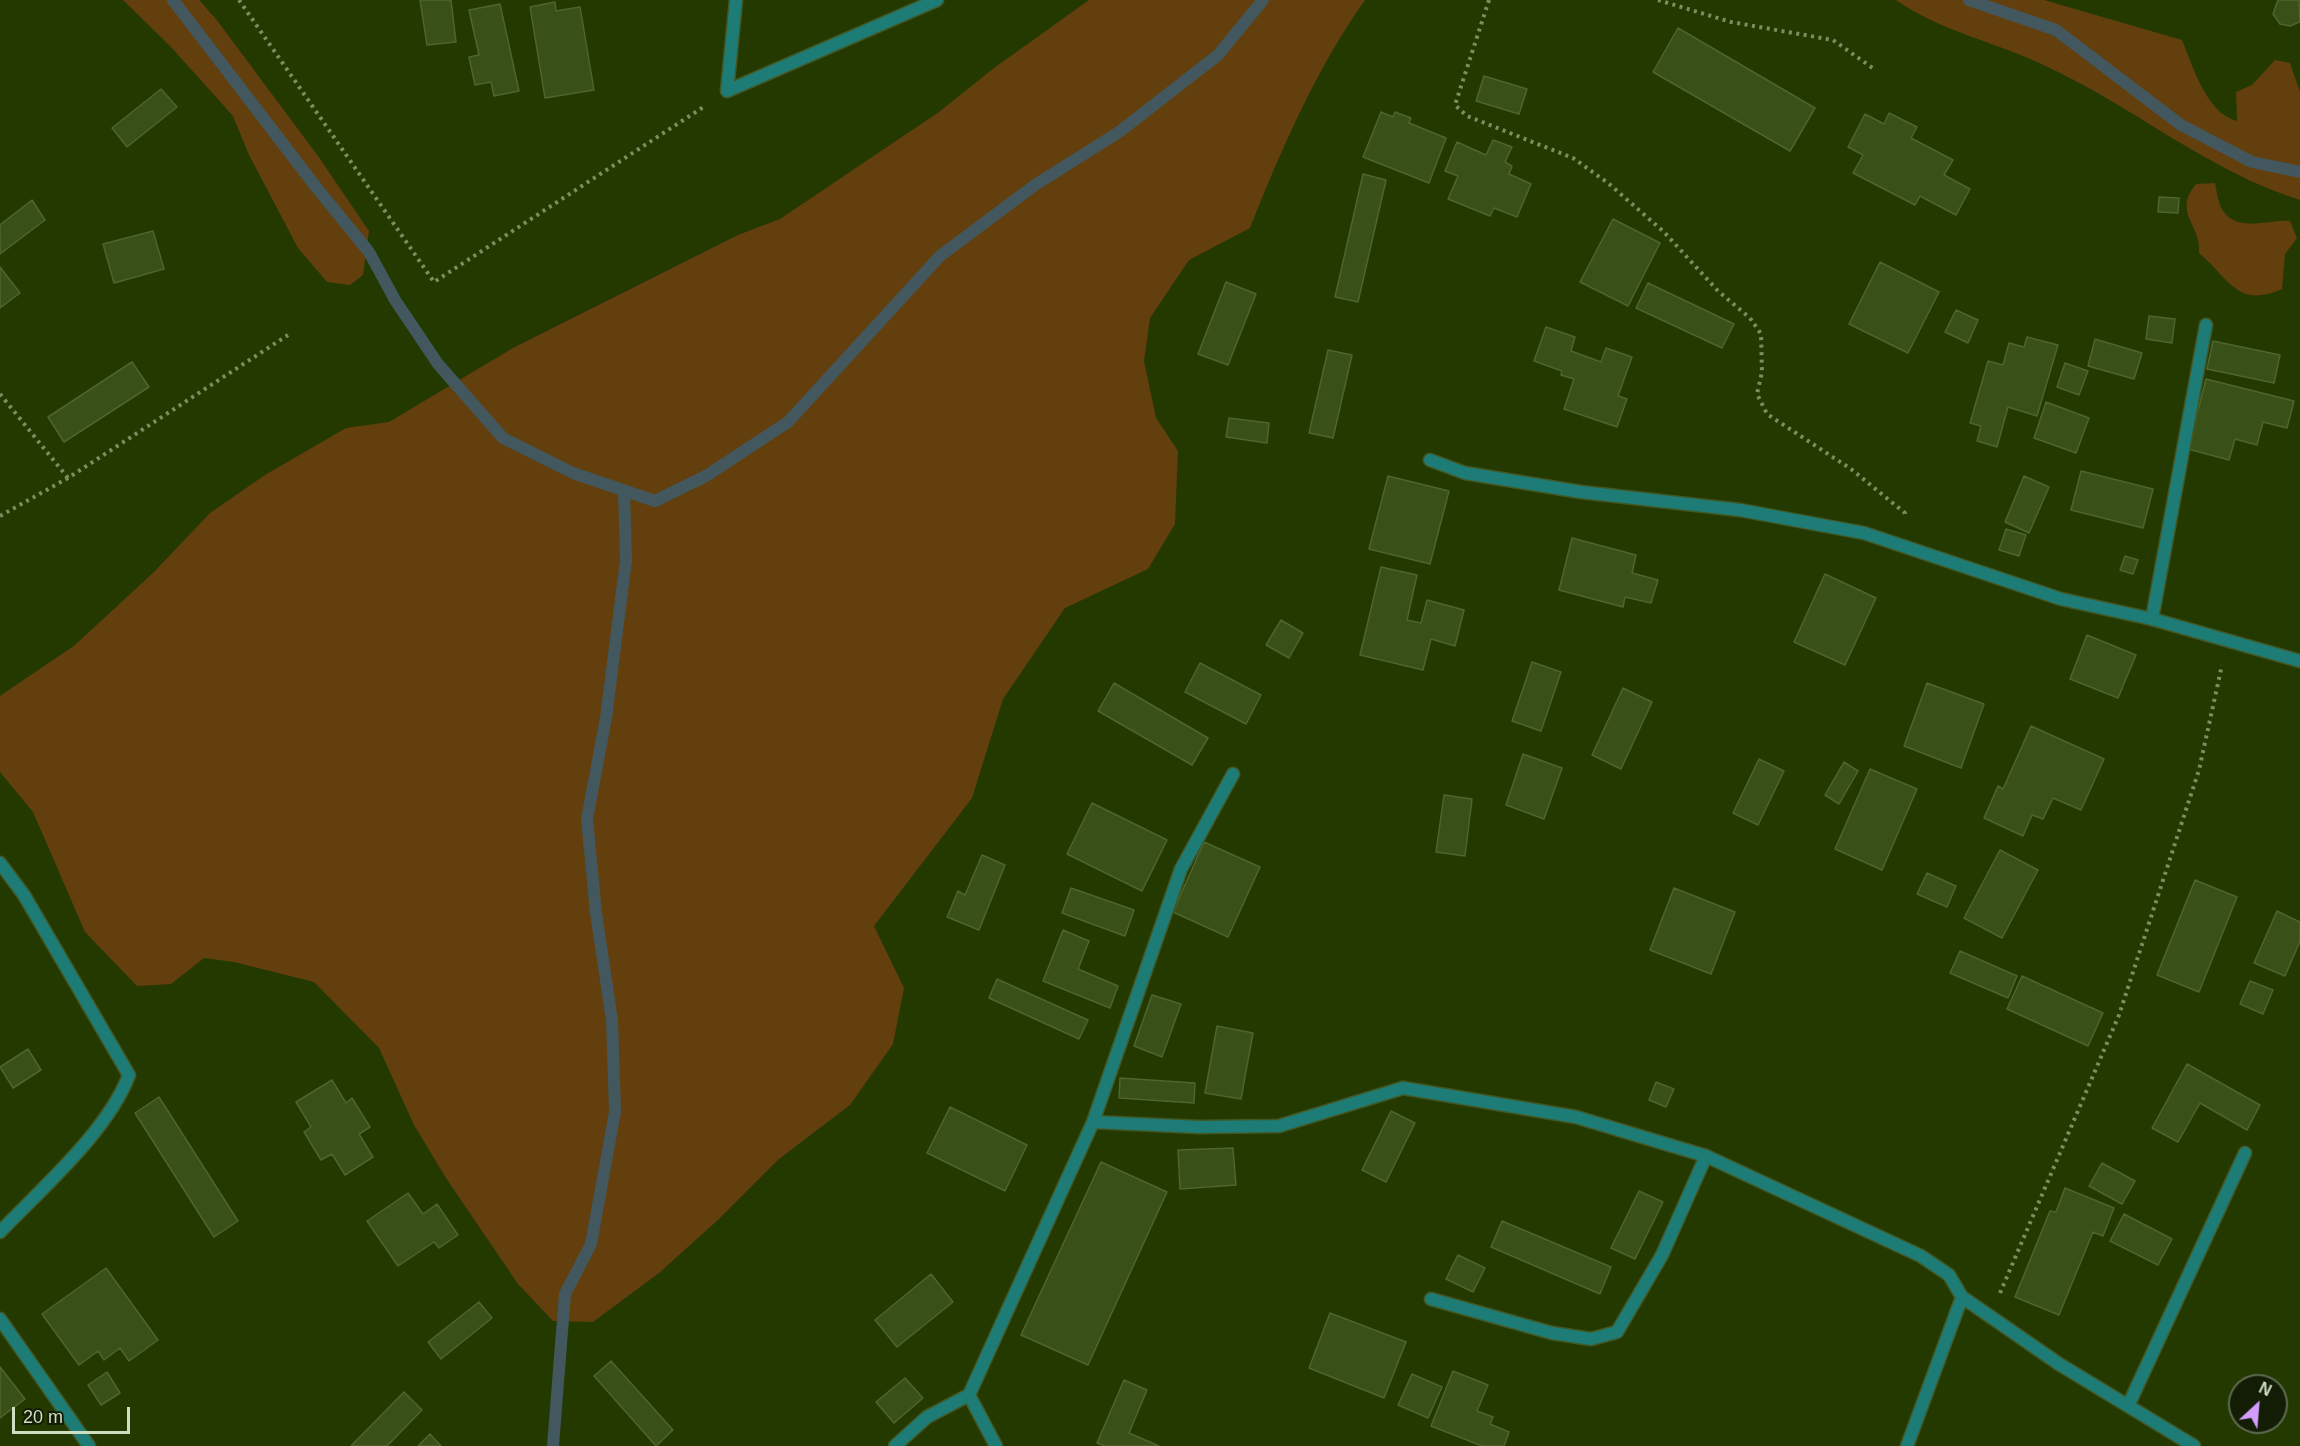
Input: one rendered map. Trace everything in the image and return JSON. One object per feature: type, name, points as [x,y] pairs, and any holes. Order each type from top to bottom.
[{"type":"street","points":[[736,0],[727,92],[937,0]]},
{"type":"street","points":[[2152,619],[2206,325]]},
{"type":"street","points":[[1430,460],[1466,473],[1581,492],[1740,510],[1864,533],[2061,599],[2152,619],[2300,661]]},
{"type":"street","points":[[895,1446],[927,1418],[969,1395],[1093,1122],[1181,869],[1233,774]]},
{"type":"street","points":[[0,863],[24,895],[129,1075],[121,1096],[92,1134],[0,1232]]},
{"type":"street","points":[[1093,1122],[1199,1127],[1279,1126],[1403,1088],[1576,1117],[1706,1156],[1921,1256],[1949,1275],[1962,1297],[1989,1316],[2059,1364],[2194,1446]]},
{"type":"street","points":[[2128,1406],[2245,1153]]},
{"type":"street","points":[[1431,1299],[1551,1333],[1591,1339],[1617,1332],[1662,1255],[1706,1156]]},
{"type":"street","points":[[1907,1446],[1962,1297]]},
{"type":"street","points":[[0,1319],[89,1446]]},
{"type":"street","points":[[969,1395],[996,1446]]},
{"type":"path","points":[[239,0],[434,282],[727,92]]},
{"type":"path","points":[[1489,0],[1455,105],[1467,116],[1573,158],[1608,183],[1664,232],[1718,291],[1750,318],[1761,334],[1762,372],[1757,394],[1767,414],[1851,469],[1905,513],[1900,546]]},
{"type":"path","points":[[1658,0],[1731,22],[1833,40],[1874,69]]},
{"type":"path","points":[[0,516],[68,478],[288,335]]},
{"type":"path","points":[[0,394],[68,478]]},
{"type":"path","points":[[1989,1316],[2119,1015],[2199,770],[2227,641]]},
{"type":"shaded area","points":[[123,0],[199,0],[216,19],[318,156],[369,231],[363,275],[350,285],[327,282],[298,248],[249,155],[233,116],[171,47]]},
{"type":"shaded area","points":[[1089,0],[1365,0],[1347,26],[1315,82],[1274,169],[1250,228],[1189,260],[1150,318],[1144,361],[1156,418],[1178,451],[1175,524],[1148,569],[1065,608],[1003,699],[972,798],[874,926],[904,988],[893,1044],[850,1105],[779,1159],[719,1219],[659,1273],[593,1322],[553,1321],[518,1284],[446,1178],[414,1125],[379,1048],[314,982],[234,962],[204,958],[171,984],[137,986],[85,932],[33,812],[0,772],[0,696],[75,645],[154,572],[210,513],[265,475],[346,428],[389,422],[513,348],[738,235],[780,219],[939,112],[994,68]]},
{"type":"shaded area","points":[[1896,0],[2044,0],[2182,40],[2196,76],[2209,99],[2226,117],[2237,121],[2236,92],[2252,85],[2275,60],[2290,63],[2300,92],[2300,200],[2266,187],[2203,156],[2082,84],[2050,68],[1932,21]]},
{"type":"shaded area","points":[[2215,183],[2221,208],[2237,222],[2290,221],[2297,238],[2285,254],[2282,289],[2267,294],[2244,293],[2227,281],[2199,253],[2199,243],[2187,211],[2189,194],[2196,184]]},
{"type":"building","points":[[420,0],[451,0],[456,42],[427,45]]},
{"type":"building","points":[[2278,0],[2299,0],[2300,22],[2290,26],[2280,24],[2273,14]]},
{"type":"building","points":[[555,2],[556,11],[580,7],[594,90],[545,98],[530,7]]},
{"type":"building","points":[[500,4],[519,91],[494,96],[491,82],[475,85],[469,57],[479,55],[469,10]]},
{"type":"building","points":[[1678,28],[1815,108],[1790,151],[1653,72]]},
{"type":"building","points":[[1484,76],[1527,89],[1519,114],[1476,101]]},
{"type":"building","points":[[161,89],[177,107],[127,147],[112,128]]},
{"type":"building","points":[[1381,112],[1393,117],[1395,112],[1411,118],[1409,123],[1446,138],[1429,183],[1363,157]]},
{"type":"building","points":[[1889,113],[1917,127],[1911,138],[1953,160],[1944,175],[1970,189],[1956,215],[1920,196],[1915,205],[1853,173],[1863,155],[1848,147],[1865,114],[1884,124]]},
{"type":"building","points":[[1493,140],[1512,147],[1505,162],[1512,166],[1509,174],[1531,184],[1517,217],[1494,208],[1490,216],[1448,199],[1458,176],[1445,171],[1457,142],[1486,155]]},
{"type":"building","points":[[1363,174],[1386,180],[1358,302],[1335,297]]},
{"type":"building","points":[[2159,197],[2179,198],[2178,213],[2158,212]]},
{"type":"building","points":[[32,200],[45,220],[0,254],[0,225]]},
{"type":"building","points":[[1613,219],[1660,243],[1628,306],[1580,282]]},
{"type":"building","points":[[153,231],[164,269],[114,283],[103,244]]},
{"type":"building","points":[[1880,262],[1939,292],[1908,353],[1849,324]]},
{"type":"building","points":[[0,267],[20,293],[0,308]]},
{"type":"building","points":[[1226,282],[1256,294],[1228,365],[1198,354]]},
{"type":"building","points":[[1648,283],[1734,324],[1722,348],[1636,308]]},
{"type":"building","points":[[1956,310],[1978,320],[1968,343],[1945,332]]},
{"type":"building","points":[[2149,316],[2175,319],[2172,343],[2146,339]]},
{"type":"building","points":[[1546,327],[1575,337],[1571,351],[1601,362],[1606,348],[1632,357],[1618,396],[1627,399],[1617,427],[1564,409],[1574,379],[1561,375],[1562,371],[1534,361]]},
{"type":"building","points":[[2027,337],[2058,345],[2037,416],[2008,407],[1997,447],[1977,441],[1981,426],[1970,423],[1988,361],[2003,365],[2009,343],[2024,347]]},
{"type":"building","points":[[2095,339],[2142,353],[2134,379],[2088,366]]},
{"type":"building","points":[[2213,341],[2280,355],[2274,383],[2207,369]]},
{"type":"building","points":[[1328,350],[1352,355],[1333,438],[1309,433]]},
{"type":"building","points":[[132,362],[149,387],[64,442],[48,417]]},
{"type":"building","points":[[2065,363],[2088,371],[2079,395],[2057,387]]},
{"type":"building","points":[[2206,379],[2294,401],[2287,428],[2263,422],[2257,445],[2235,439],[2229,460],[2188,449]]},
{"type":"building","points":[[2046,402],[2089,418],[2076,453],[2034,438]]},
{"type":"building","points":[[1229,418],[1269,423],[1267,443],[1226,437]]},
{"type":"building","points":[[2081,471],[2153,489],[2143,528],[2071,510]]},
{"type":"building","points":[[1388,476],[1449,491],[1430,564],[1369,549]]},
{"type":"building","points":[[2024,476],[2049,487],[2029,533],[2005,522]]},
{"type":"building","points":[[2006,529],[2026,535],[2019,556],[1999,550]]},
{"type":"building","points":[[1572,538],[1636,555],[1632,573],[1658,580],[1651,603],[1625,597],[1623,607],[1559,590]]},
{"type":"building","points":[[2125,556],[2138,560],[2133,574],[2120,570]]},
{"type":"building","points":[[1381,567],[1417,575],[1407,620],[1421,623],[1427,600],[1464,610],[1455,646],[1431,639],[1423,670],[1360,655]]},
{"type":"building","points":[[1825,574],[1876,598],[1845,665],[1794,642]]},
{"type":"building","points":[[1281,620],[1303,633],[1289,658],[1266,645]]},
{"type":"building","points":[[2087,635],[2136,655],[2118,698],[2070,679]]},
{"type":"building","points":[[1532,662],[1561,672],[1541,731],[1512,721]]},
{"type":"building","points":[[1200,663],[1261,695],[1246,724],[1185,692]]},
{"type":"building","points":[[1114,683],[1208,738],[1192,765],[1098,711]]},
{"type":"building","points":[[1927,683],[1984,704],[1961,768],[1904,746]]},
{"type":"building","points":[[1623,688],[1652,702],[1621,769],[1592,755]]},
{"type":"building","points":[[2031,726],[2104,759],[2081,810],[2053,798],[2043,819],[2032,815],[2023,836],[1984,818],[1998,786],[2003,789]]},
{"type":"building","points":[[1523,754],[1562,768],[1544,819],[1506,805]]},
{"type":"building","points":[[1759,759],[1784,771],[1758,825],[1733,813]]},
{"type":"building","points":[[1844,762],[1858,771],[1839,804],[1825,795]]},
{"type":"building","points":[[1870,769],[1917,789],[1882,870],[1835,849]]},
{"type":"building","points":[[1444,795],[1472,799],[1465,856],[1436,852]]},
{"type":"building","points":[[1092,803],[1167,840],[1142,891],[1067,854]]},
{"type":"building","points":[[1204,842],[1260,867],[1228,937],[1173,912]]},
{"type":"building","points":[[2000,850],[2038,870],[2002,938],[1964,918]]},
{"type":"building","points":[[982,855],[1005,865],[979,930],[947,917],[958,891],[965,895]]},
{"type":"building","points":[[1927,873],[1956,886],[1947,907],[1917,894]]},
{"type":"building","points":[[2195,880],[2237,897],[2199,992],[2157,975]]},
{"type":"building","points":[[1071,888],[1134,910],[1125,936],[1062,913]]},
{"type":"building","points":[[1674,888],[1735,912],[1711,974],[1650,950]]},
{"type":"building","points":[[2277,911],[2300,922],[2300,941],[2285,976],[2254,963]]},
{"type":"building","points":[[1063,930],[1089,941],[1078,969],[1118,986],[1110,1008],[1043,981]]},
{"type":"building","points":[[1960,951],[2017,976],[2008,998],[1950,973]]},
{"type":"building","points":[[2022,976],[2103,1013],[2088,1046],[2007,1009]]},
{"type":"building","points":[[997,979],[1088,1020],[1079,1039],[989,998]]},
{"type":"building","points":[[2250,981],[2273,990],[2263,1014],[2240,1004]]},
{"type":"building","points":[[1152,995],[1181,1004],[1162,1057],[1134,1046]]},
{"type":"building","points":[[1217,1026],[1253,1033],[1241,1099],[1205,1093]]},
{"type":"building","points":[[28,1049],[41,1070],[13,1088],[0,1067]]},
{"type":"building","points":[[2187,1064],[2260,1105],[2247,1130],[2200,1103],[2178,1142],[2152,1128]]},
{"type":"building","points":[[1120,1078],[1195,1083],[1194,1103],[1119,1098]]},
{"type":"building","points":[[332,1080],[346,1103],[352,1098],[370,1127],[359,1134],[373,1157],[345,1175],[332,1154],[321,1160],[304,1132],[311,1127],[296,1102]]},
{"type":"building","points":[[1656,1082],[1674,1089],[1666,1107],[1649,1100]]},
{"type":"building","points":[[159,1097],[238,1221],[214,1237],[135,1113]]},
{"type":"building","points":[[950,1107],[1027,1145],[1005,1191],[927,1153]]},
{"type":"building","points":[[1391,1111],[1415,1123],[1386,1182],[1362,1170]]},
{"type":"building","points":[[1233,1148],[1236,1185],[1180,1189],[1178,1150]]},
{"type":"building","points":[[1101,1162],[1167,1192],[1088,1365],[1021,1335]]},
{"type":"building","points":[[2102,1163],[2135,1181],[2122,1204],[2089,1186]]},
{"type":"building","points":[[2065,1188],[2114,1208],[2103,1236],[2093,1232],[2059,1315],[2015,1297],[2050,1211],[2056,1212]]},
{"type":"building","points":[[1639,1191],[1663,1202],[1635,1259],[1611,1248]]},
{"type":"building","points":[[408,1193],[423,1214],[437,1204],[458,1235],[439,1248],[434,1242],[398,1266],[367,1221]]},
{"type":"building","points":[[2124,1214],[2172,1239],[2158,1265],[2110,1241]]},
{"type":"building","points":[[1502,1221],[1611,1267],[1600,1294],[1491,1247]]},
{"type":"building","points":[[1458,1255],[1485,1268],[1473,1292],[1446,1279]]},
{"type":"building","points":[[106,1268],[158,1340],[129,1361],[120,1348],[104,1360],[98,1351],[79,1365],[42,1314]]},
{"type":"building","points":[[931,1274],[953,1302],[897,1347],[875,1320]]},
{"type":"building","points":[[479,1302],[492,1318],[441,1359],[428,1342]]},
{"type":"building","points":[[1330,1313],[1406,1342],[1384,1398],[1309,1368]]},
{"type":"building","points":[[611,1361],[673,1430],[656,1446],[594,1376]]},
{"type":"building","points":[[0,1367],[25,1399],[0,1418]]},
{"type":"building","points":[[1453,1371],[1488,1385],[1477,1411],[1493,1417],[1490,1424],[1509,1432],[1504,1446],[1482,1446],[1431,1426]]},
{"type":"building","points":[[107,1372],[120,1393],[101,1405],[88,1385]]},
{"type":"building","points":[[1412,1374],[1442,1387],[1428,1418],[1398,1405]]},
{"type":"building","points":[[905,1378],[923,1398],[894,1423],[876,1402]]},
{"type":"building","points":[[1124,1380],[1147,1390],[1129,1433],[1159,1446],[1105,1446],[1097,1443]]},
{"type":"building","points":[[404,1392],[422,1410],[387,1446],[351,1446]]},
{"type":"building","points":[[430,1434],[441,1446],[418,1446]]},
{"type":"waterway","points":[[173,0],[316,187],[369,252],[395,300],[438,364],[503,438],[573,473],[655,501],[706,476],[788,422],[940,256],[1035,185],[1119,132],[1218,55],[1263,0]]},
{"type":"waterway","points":[[1969,0],[2056,30],[2181,125],[2252,162],[2300,172]]},
{"type":"waterway","points":[[553,1446],[565,1294],[591,1244],[615,1112],[612,1020],[596,913],[587,819],[606,718],[626,560],[624,490]]}]
